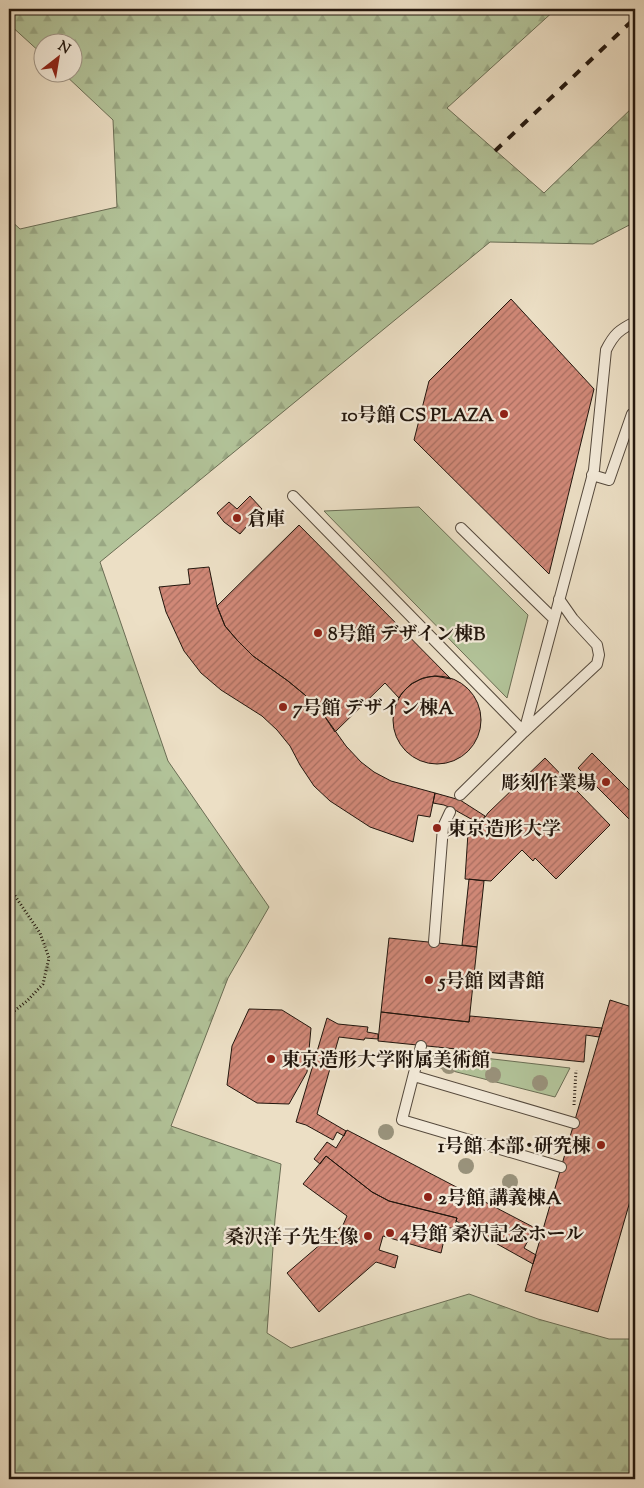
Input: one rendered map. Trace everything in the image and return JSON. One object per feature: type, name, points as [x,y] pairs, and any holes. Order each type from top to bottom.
[{"type":"lane","points":[[524,732],[592,476],[606,350],[612,337],[635,322]]},
{"type":"lane","points":[[592,476],[609,480],[632,414],[635,415]]},
{"type":"lane","points":[[293,496],[524,732]]},
{"type":"lane","points":[[461,528],[554,619]]},
{"type":"lane","points":[[460,795],[597,664],[599,655],[597,645],[573,619],[559,599]]},
{"type":"lane","points":[[434,942],[443,827],[450,812]]},
{"type":"lane","points":[[421,1046],[402,1120],[561,1167]]},
{"type":"lane","points":[[414,1076],[574,1123]]},
{"type":"path","points":[[9,887],[40,933],[49,958],[43,984],[27,1001],[9,1015]]},
{"type":"path","points":[[574,1108],[576,1070]]},
{"type":"green space","points":[[9,9],[556,9],[447,108],[544,193],[635,105],[635,222],[593,244],[490,242],[100,562],[168,761],[269,907],[228,978],[171,1126],[281,1164],[267,1333],[291,1348],[469,1294],[538,1319],[609,1339],[635,1339],[635,1479],[9,1479],[9,219],[20,229],[117,207],[113,120],[73,82],[82,82],[82,32],[32,32],[32,45],[9,24]]},
{"type":"green space","points":[[419,507],[528,615],[507,698],[324,511]]},
{"type":"green space","points":[[433,1052],[570,1068],[555,1097],[433,1066]]},
{"type":"building","name":"10号館 CS PLAZA","points":[[511,299],[594,389],[549,574],[414,440],[429,381]]},
{"type":"building","name":"倉庫","points":[[250,496],[262,509],[240,534],[224,522],[217,513],[229,502],[237,509]]},
{"type":"building","name":"8号館 デザイン棟B","points":[[299,525],[451,679],[435,676],[423,678],[411,684],[399,698],[385,683],[335,732],[321,711],[305,695],[253,656],[237,640],[225,626],[217,606]]},
{"type":"building","name":"7号館 デザイン棟A","points":[[209,567],[217,606],[225,626],[253,656],[305,695],[321,711],[346,746],[361,762],[374,772],[391,781],[435,793],[430,817],[418,815],[413,842],[370,827],[330,801],[314,786],[290,746],[277,730],[262,716],[221,690],[201,673],[184,651],[166,612],[159,587],[190,584],[188,569]]},
{"type":"building","points":[[437,676],[454,679],[462,683],[474,695],[478,703],[481,720],[478,737],[474,745],[462,757],[454,761],[437,764],[420,761],[412,757],[400,745],[396,737],[393,720],[396,703],[400,695],[412,683],[420,679]]},
{"type":"building","name":"彫刻作業場","points":[[592,753],[635,796],[635,825],[578,768]]},
{"type":"building","points":[[545,758],[610,825],[556,879],[535,858],[533,861],[522,850],[491,881],[465,879],[468,833],[474,833],[488,813]]},
{"type":"building","points":[[435,793],[460,800],[485,816],[480,824],[444,805],[433,803]]},
{"type":"building","points":[[469,879],[484,881],[477,947],[462,945]]},
{"type":"building","name":"5号館 図書館","points":[[389,938],[477,947],[469,1022],[381,1012]]},
{"type":"building","name":"1号館 本部･研究棟","points":[[610,1000],[635,1008],[635,1184],[598,1312],[525,1291]]},
{"type":"building","points":[[249,1009],[282,1010],[311,1028],[307,1072],[289,1104],[257,1103],[227,1085],[232,1046]]},
{"type":"building","points":[[381,1012],[469,1022],[470,1016],[602,1028],[599,1037],[586,1035],[584,1062],[378,1041]]},
{"type":"building","points":[[327,1018],[338,1024],[368,1027],[367,1032],[378,1034],[378,1039],[365,1038],[364,1040],[339,1037],[317,1114],[346,1131],[344,1136],[337,1132],[333,1140],[306,1125],[296,1122]]},
{"type":"building","name":"2号館 講義棟A","points":[[347,1130],[535,1228],[524,1248],[536,1255],[533,1264],[456,1221],[457,1218],[389,1201],[372,1192],[326,1156],[320,1164],[314,1159],[327,1142],[336,1148]]},
{"type":"building","name":"4号館 桑沢記念ホール","points":[[326,1156],[372,1192],[389,1201],[457,1218],[454,1229],[447,1227],[441,1253],[383,1236],[379,1250],[398,1256],[395,1268],[376,1262],[319,1312],[287,1273],[343,1225],[347,1216],[303,1184]]},
{"type":"railway","points":[[495,151],[635,18]]},
{"type":"place","name":"10号館 CS PLAZA","points":[[504,414]]},
{"type":"place","name":"倉庫","points":[[237,518]]},
{"type":"place","name":"8号館 デザイン棟B","points":[[318,633]]},
{"type":"place","name":"7号館 デザイン棟A","points":[[283,707]]},
{"type":"place","name":"彫刻作業場","points":[[606,782]]},
{"type":"place","name":"東京造形大学","points":[[437,828]]},
{"type":"place","name":"5号館 図書館","points":[[429,980]]},
{"type":"place","name":"東京造形大学附属美術館","points":[[271,1059]]},
{"type":"place","name":"1号館 本部･研究棟","points":[[601,1145]]},
{"type":"place","name":"2号館 講義棟A","points":[[428,1197]]},
{"type":"place","name":"4号館 桑沢記念ホール","points":[[390,1233]]},
{"type":"place","name":"桑沢洋子先生像","points":[[368,1236]]}]
